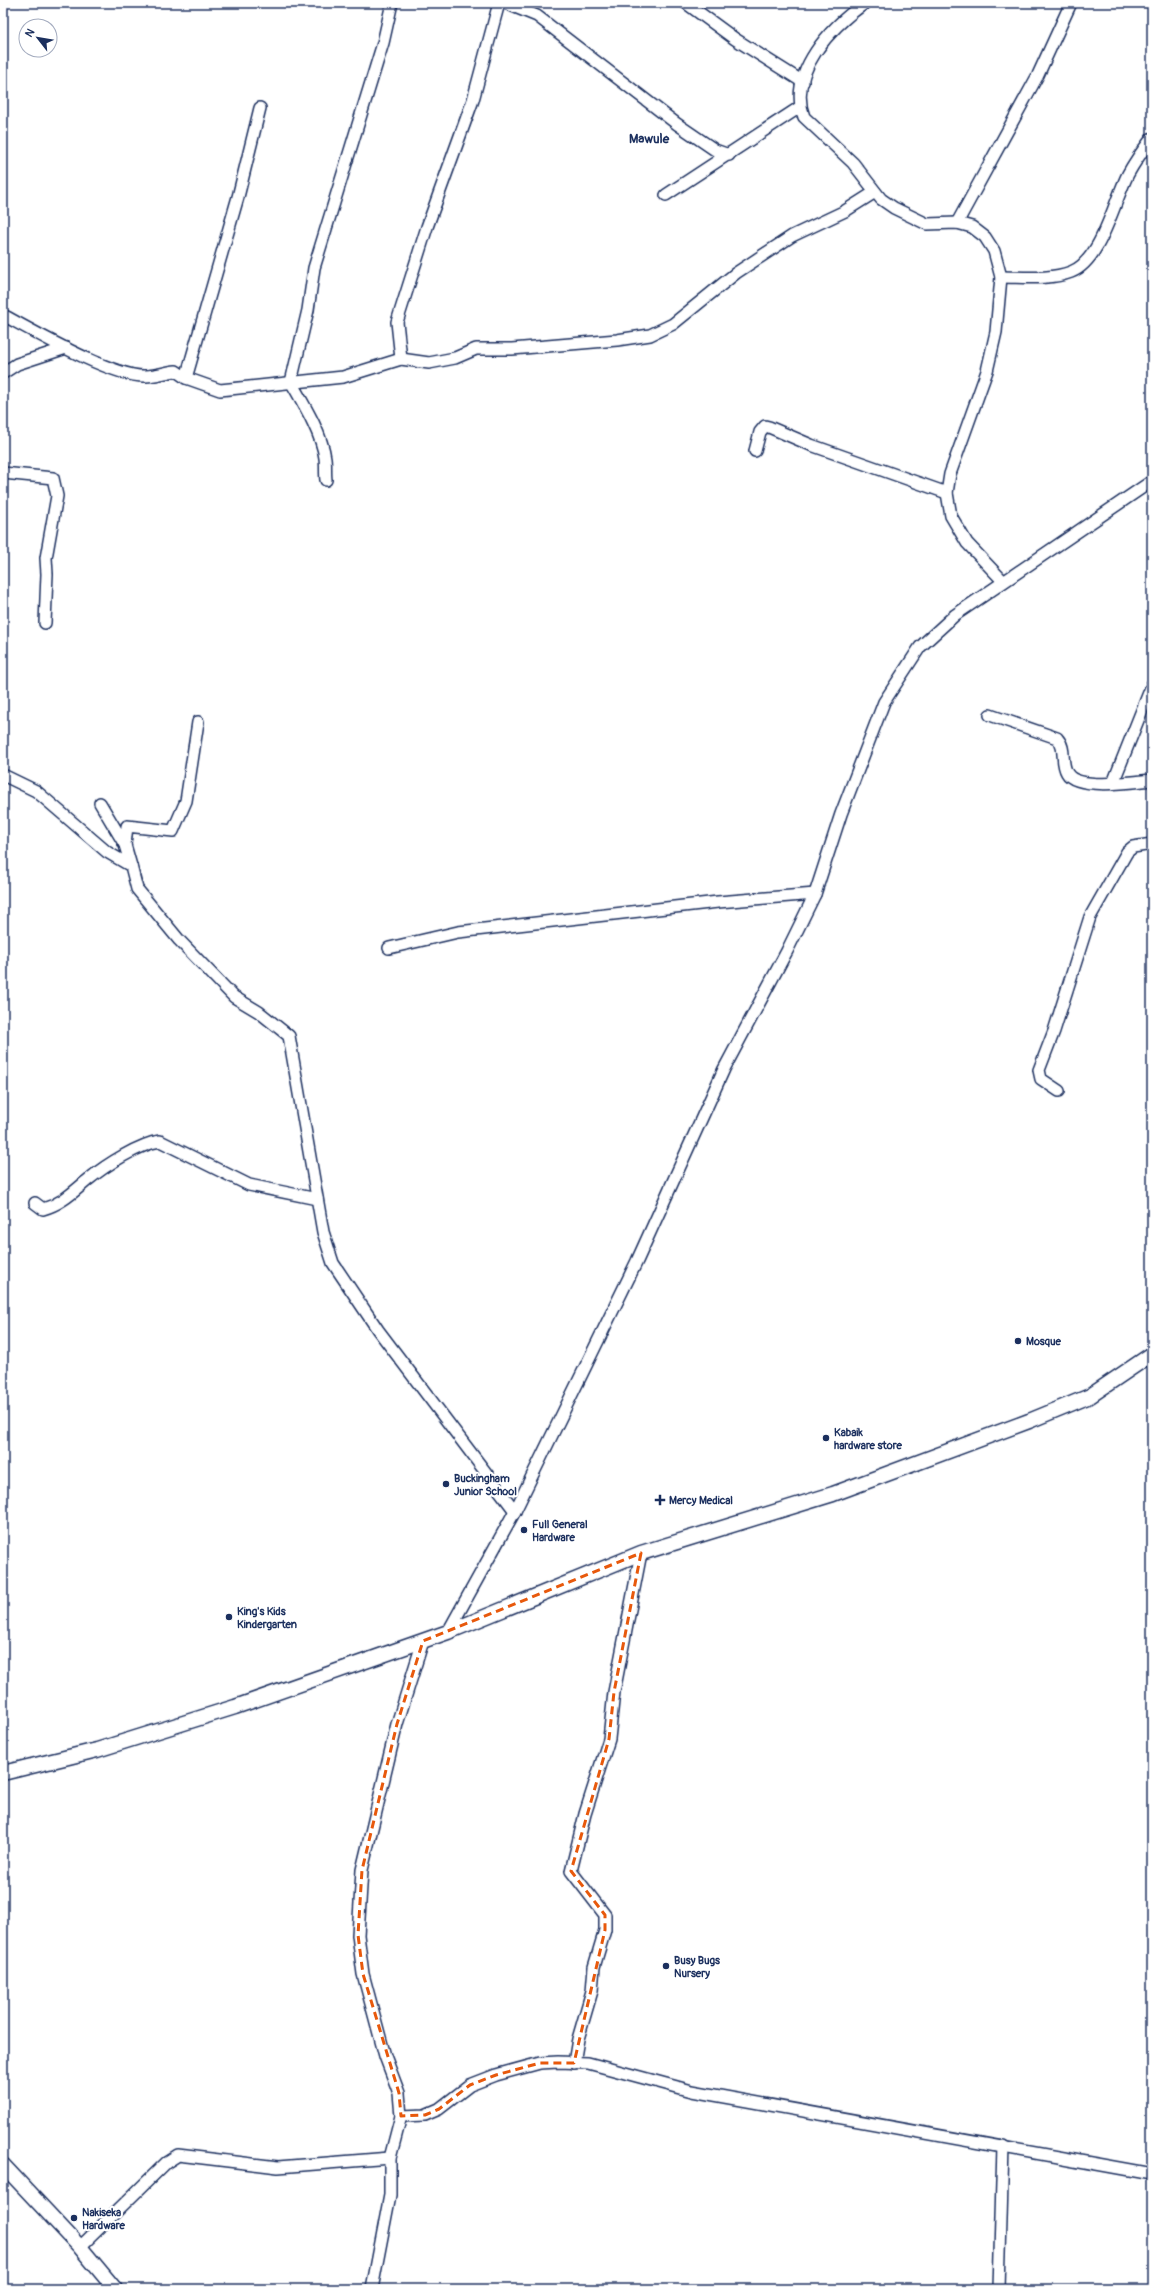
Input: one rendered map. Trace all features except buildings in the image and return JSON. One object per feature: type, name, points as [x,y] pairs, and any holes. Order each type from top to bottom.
[{"type":"street","points":[[326,480],[325,459],[321,445],[303,404],[291,382],[308,310],[314,268],[378,58],[392,3]]},
{"type":"street","points":[[402,359],[397,322],[427,227],[473,100],[499,3]]},
{"type":"street","points":[[505,3],[537,16],[682,127],[715,150],[729,155]]},
{"type":"street","points":[[686,3],[735,39],[803,82]]},
{"type":"street","points":[[957,223],[1038,75],[1071,3]]},
{"type":"street","points":[[858,5],[843,18],[825,39],[806,67],[800,107],[804,117],[853,164],[866,178],[875,192],[894,208],[927,224],[957,223],[972,227],[985,237],[994,251],[1001,277],[996,332],[987,371],[950,474],[947,493],[951,516],[967,543],[1003,581]]},
{"type":"street","points":[[666,195],[800,107]]},
{"type":"street","points":[[186,378],[236,204],[260,108]]},
{"type":"street","points":[[1001,277],[1057,276],[1072,272],[1087,262],[1099,243],[1128,174],[1152,138]]},
{"type":"street","points":[[3,315],[66,348],[120,371],[145,376],[176,371],[186,378],[220,390],[343,378],[402,359],[429,363],[455,358],[476,349],[512,349],[617,340],[650,335],[673,324],[736,272],[792,236],[845,211],[875,192]]},
{"type":"street","points":[[3,373],[17,364],[66,348]]},
{"type":"street","points":[[755,451],[760,432],[765,426],[811,445],[947,493]]},
{"type":"street","points":[[3,473],[53,478],[57,496],[46,558],[47,574],[44,623]]},
{"type":"street","points":[[448,1632],[515,1511],[640,1254],[724,1069],[787,951],[815,894],[842,814],[884,702],[920,647],[955,615],[1152,481]]},
{"type":"street","points":[[1113,783],[1152,685]]},
{"type":"street","points":[[990,715],[1057,738],[1064,751],[1064,764],[1067,774],[1075,779],[1085,783],[1113,783],[1152,780]]},
{"type":"street","points":[[125,845],[128,826],[173,831],[186,801],[198,722]]},
{"type":"street","points":[[3,775],[36,790],[107,852],[131,866]]},
{"type":"street","points":[[100,803],[125,845],[137,889],[179,940],[234,997],[260,1012],[289,1036],[323,1232],[333,1263],[378,1330],[515,1511]]},
{"type":"street","points":[[1059,1091],[1041,1079],[1039,1070],[1076,964],[1085,930],[1097,902],[1127,852],[1133,847],[1152,844]]},
{"type":"street","points":[[389,948],[466,932],[718,902],[815,894]]},
{"type":"street","points":[[35,1203],[43,1209],[55,1206],[90,1178],[121,1158],[149,1144],[160,1141],[205,1161],[249,1185],[317,1199]]},
{"type":"street","points":[[3,1773],[97,1750],[220,1711],[448,1632],[641,1553],[833,1494],[1029,1421],[1090,1396],[1152,1354]]},
{"type":"street","points":[[574,2063],[578,2038],[592,1991],[594,1967],[605,1930],[605,1915],[571,1871],[585,1814],[609,1739],[614,1692],[641,1553]]},
{"type":"street","points":[[372,2289],[390,2195],[390,2158],[401,2116],[399,2093],[385,2056],[363,1974],[358,1935],[362,1870],[398,1724],[423,1641]]},
{"type":"street","points":[[401,2116],[425,2115],[439,2110],[470,2085],[496,2075],[540,2063],[588,2063],[692,2091],[1004,2146],[1152,2174]]},
{"type":"street","points":[[999,2289],[1004,2146]]},
{"type":"street","points":[[80,2247],[167,2162],[178,2156],[278,2167],[390,2158]]},
{"type":"street","points":[[3,2165],[80,2247],[115,2289]]},
{"type":"highlighted area","points":[[641,1553],[614,1692],[609,1739],[571,1871],[605,1915],[605,1930],[574,2063],[540,2063],[496,2075],[470,2085],[439,2109],[425,2115],[401,2116],[399,2093],[363,1974],[358,1935],[362,1870],[397,1724],[423,1641]]},
{"type":"place","name":"Mosque","points":[[1018,1341]]},
{"type":"place","name":"Kabaik hardware store","points":[[826,1438]]},
{"type":"place","name":"Buckingham Junior School","points":[[446,1484]]},
{"type":"place","name":"Mercy Medical","points":[[660,1500]]},
{"type":"place","name":"Full General Hardware","points":[[524,1530]]},
{"type":"place","name":"King's Kids Kindergarten","points":[[229,1617]]},
{"type":"place","name":"Busy Bugs Nursery","points":[[666,1966]]},
{"type":"place","name":"Nakiseka Hardware","points":[[74,2218]]},
{"type":"district","name":"Mawule","points":[[649,139]]}]
